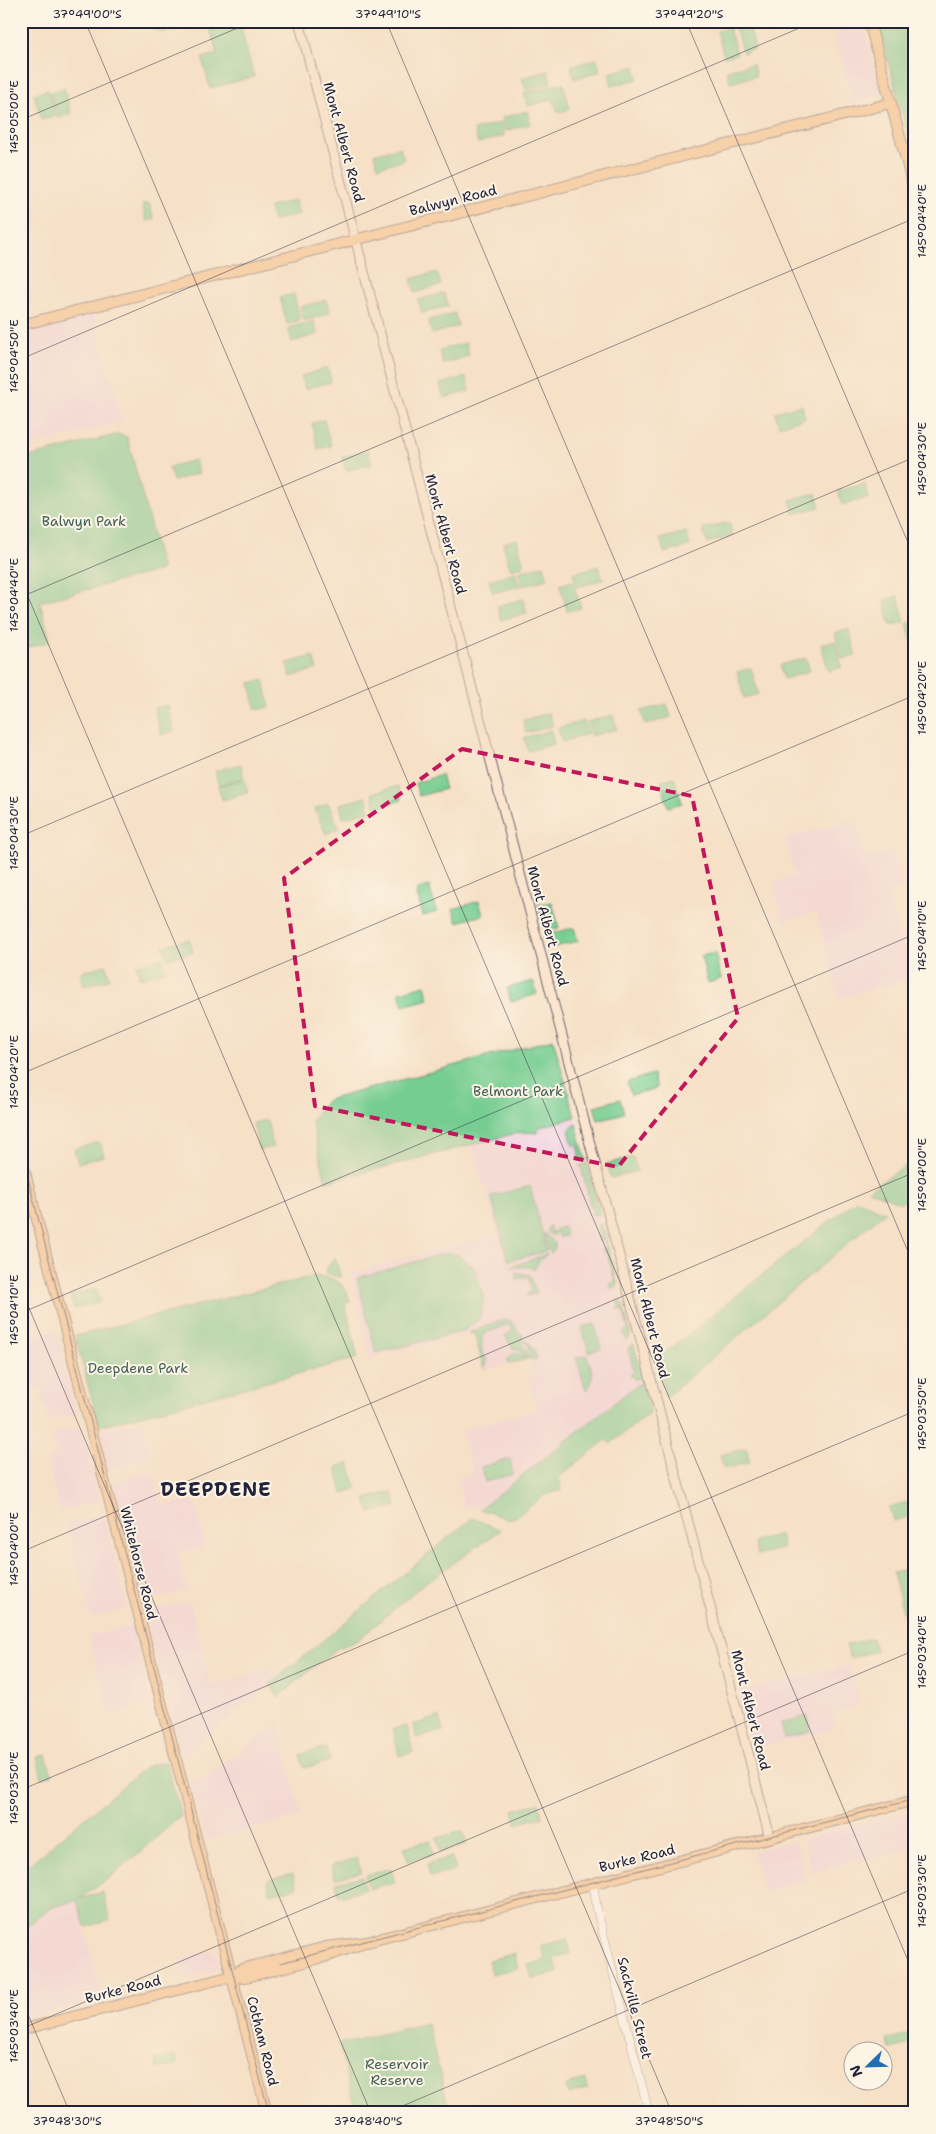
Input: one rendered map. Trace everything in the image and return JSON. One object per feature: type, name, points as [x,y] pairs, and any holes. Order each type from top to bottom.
[{"type":"main road","name":"Mont Albert Road","points":[[299,21],[770,1838]]},
{"type":"main road","points":[[869,21],[915,193]]},
{"type":"main road","name":"Balwyn Road","points":[[21,325],[891,103]]},
{"type":"main road","name":"Whitehorse Road","points":[[21,1157],[232,1976]]},
{"type":"main road","points":[[913,1801],[915,1817]]},
{"type":"main road","name":"Burke Road","points":[[21,2030],[232,1976],[242,1969],[326,1947],[367,1942],[913,1801]]},
{"type":"main road","name":"Cotham Road","points":[[232,1976],[267,2113]]},
{"type":"street","name":"Sackville Street","points":[[591,1884],[649,2113]]},
{"type":"highlighted area","points":[[462,749],[692,796],[738,1018],[618,1167],[315,1106],[284,878]]},
{"type":"shaded area","points":[[832,21],[862,21],[881,95],[853,103]]},
{"type":"shaded area","points":[[93,312],[123,422],[21,448],[21,331]]},
{"type":"shaded area","points":[[855,820],[865,858],[892,851],[902,888],[888,892],[911,979],[838,998],[816,912],[783,921],[773,882],[795,876],[785,838]]},
{"type":"shaded area","points":[[575,1117],[643,1384],[638,1384],[480,1509],[469,1505],[462,1506],[462,1494],[458,1478],[473,1474],[461,1430],[536,1410],[528,1373],[534,1371],[531,1358],[484,1370],[474,1333],[370,1358],[350,1273],[497,1235],[486,1186],[482,1183],[472,1145]]},
{"type":"shaded area","points":[[56,1330],[77,1414],[48,1421],[40,1389],[29,1391],[21,1361],[21,1339]]},
{"type":"shaded area","points":[[142,1420],[151,1458],[108,1469],[98,1431]]},
{"type":"shaded area","points":[[81,1427],[100,1501],[60,1511],[46,1458],[57,1455],[51,1434]]},
{"type":"shaded area","points":[[152,1472],[161,1507],[194,1499],[205,1547],[178,1554],[187,1591],[142,1602],[112,1482]]},
{"type":"shaded area","points":[[103,1515],[127,1608],[91,1618],[66,1524]]},
{"type":"shaded area","points":[[190,1601],[211,1685],[274,1668],[277,1678],[181,1758],[144,1612]]},
{"type":"shaded area","points":[[131,1626],[152,1705],[110,1716],[89,1636]]},
{"type":"shaded area","points":[[849,1665],[860,1706],[833,1713],[836,1728],[752,1749],[738,1692]]},
{"type":"shaded area","points":[[279,1723],[301,1816],[206,1840],[190,1781],[204,1777]]},
{"type":"shaded area","points":[[901,1813],[908,1819],[915,1846],[813,1873],[803,1839]]},
{"type":"shaded area","points":[[795,1841],[807,1881],[763,1892],[752,1851]]},
{"type":"shaded area","points":[[77,1900],[103,1999],[28,2018],[21,1992],[21,1931],[50,1908]]},
{"type":"shaded area","points":[[215,1950],[219,1970],[184,1979],[179,1959]]},
{"type":"green space","points":[[143,21],[207,21],[164,33],[144,25]]},
{"type":"green space","points":[[208,21],[239,21],[254,77],[210,88],[202,58],[217,54]]},
{"type":"green space","points":[[877,21],[915,21],[915,145],[911,146]]},
{"type":"green space","points":[[748,23],[755,49],[743,53],[735,27]]},
{"type":"green space","points":[[729,28],[737,54],[724,57],[717,31]]},
{"type":"green space","points":[[597,59],[600,72],[574,79],[571,66]]},
{"type":"green space","points":[[753,64],[756,76],[730,83],[727,70]]},
{"type":"green space","points":[[635,66],[638,79],[612,86],[609,73]]},
{"type":"green space","points":[[548,71],[551,83],[526,90],[522,78]]},
{"type":"green space","points":[[563,83],[570,109],[558,113],[553,99],[527,106],[524,93]]},
{"type":"green space","points":[[64,88],[71,114],[58,118],[50,92]]},
{"type":"green space","points":[[48,90],[55,116],[41,120],[34,94]]},
{"type":"green space","points":[[527,111],[531,124],[505,131],[501,118]]},
{"type":"green space","points":[[500,123],[504,136],[478,143],[474,130]]},
{"type":"green space","points":[[400,147],[404,160],[378,167],[374,154]]},
{"type":"green space","points":[[295,200],[299,214],[273,221],[269,207]]},
{"type":"green space","points":[[149,203],[154,219],[146,221],[142,204]]},
{"type":"green space","points":[[437,272],[441,285],[415,293],[411,279]]},
{"type":"green space","points":[[444,293],[448,306],[422,313],[418,300]]},
{"type":"green space","points":[[294,294],[300,320],[287,324],[280,297]]},
{"type":"green space","points":[[326,300],[330,313],[304,321],[300,307]]},
{"type":"green space","points":[[455,313],[458,326],[432,334],[428,320]]},
{"type":"green space","points":[[314,321],[318,334],[292,342],[288,328]]},
{"type":"green space","points":[[466,343],[469,356],[443,364],[439,350]]},
{"type":"green space","points":[[328,368],[331,382],[305,389],[301,376]]},
{"type":"green space","points":[[466,377],[470,391],[444,398],[440,384]]},
{"type":"green space","points":[[802,405],[805,418],[779,426],[775,412]]},
{"type":"green space","points":[[324,420],[331,446],[318,449],[312,423]]},
{"type":"green space","name":"Balwyn Park","points":[[119,434],[127,437],[162,570],[40,602],[50,641],[21,650],[21,459]]},
{"type":"green space","points":[[368,450],[372,464],[346,471],[342,457]]},
{"type":"green space","points":[[195,460],[199,473],[173,481],[169,467]]},
{"type":"green space","points":[[865,484],[868,498],[842,505],[838,491]]},
{"type":"green space","points":[[816,493],[820,507],[794,514],[790,500]]},
{"type":"green space","points":[[729,522],[733,536],[707,543],[703,529]]},
{"type":"green space","points":[[686,532],[690,546],[664,553],[660,539]]},
{"type":"green space","points":[[517,539],[524,566],[510,569],[503,543]]},
{"type":"green space","points":[[544,565],[548,579],[522,586],[518,572]]},
{"type":"green space","points":[[599,566],[603,580],[577,587],[573,573]]},
{"type":"green space","points":[[515,572],[519,586],[493,593],[489,580]]},
{"type":"green space","points":[[573,581],[581,608],[567,611],[560,585]]},
{"type":"green space","points":[[898,596],[905,622],[891,626],[884,600]]},
{"type":"green space","points":[[523,599],[527,613],[501,620],[497,606]]},
{"type":"green space","points":[[915,621],[915,650],[914,650],[907,624]]},
{"type":"green space","points":[[849,629],[856,656],[842,659],[835,633]]},
{"type":"green space","points":[[835,641],[842,667],[828,671],[821,644]]},
{"type":"green space","points":[[313,656],[317,669],[291,677],[287,663]]},
{"type":"green space","points":[[806,658],[810,671],[784,679],[780,665]]},
{"type":"green space","points":[[751,668],[758,694],[744,698],[737,672]]},
{"type":"green space","points":[[264,680],[270,707],[256,710],[250,683]]},
{"type":"green space","points":[[667,704],[671,717],[645,725],[641,711]]},
{"type":"green space","points":[[168,705],[174,731],[161,735],[154,708]]},
{"type":"green space","points":[[549,713],[553,726],[526,733],[523,720]]},
{"type":"green space","points":[[613,715],[617,729],[591,736],[587,722]]},
{"type":"green space","points":[[584,721],[588,734],[562,742],[558,728]]},
{"type":"green space","points":[[551,730],[554,744],[528,751],[524,738]]},
{"type":"green space","points":[[241,764],[244,778],[218,785],[215,771]]},
{"type":"green space","points":[[441,775],[445,789],[419,796],[415,783]]},
{"type":"green space","points":[[674,777],[682,803],[668,807],[661,781]]},
{"type":"green space","points":[[244,779],[248,793],[222,800],[218,786]]},
{"type":"green space","points":[[398,786],[402,800],[376,807],[372,793]]},
{"type":"green space","points":[[366,797],[370,811],[343,818],[340,804]]},
{"type":"green space","points":[[328,803],[339,828],[326,834],[315,809]]},
{"type":"green space","points":[[429,886],[437,912],[423,916],[416,890]]},
{"type":"green space","points":[[479,901],[483,915],[457,922],[453,909]]},
{"type":"green space","points":[[552,902],[559,928],[545,931],[538,905]]},
{"type":"green space","points":[[574,928],[578,941],[551,948],[548,934]]},
{"type":"green space","points":[[189,939],[193,952],[167,959],[163,946]]},
{"type":"green space","points":[[715,953],[721,979],[708,983],[701,956]]},
{"type":"green space","points":[[162,957],[166,971],[140,978],[136,965]]},
{"type":"green space","points":[[106,965],[110,979],[84,986],[80,972]]},
{"type":"green space","points":[[533,981],[537,994],[511,1002],[507,988]]},
{"type":"green space","points":[[425,985],[429,999],[403,1006],[399,992]]},
{"type":"green space","name":"Belmont Park","points":[[553,1039],[575,1117],[537,1128],[538,1133],[521,1132],[326,1182],[311,1121],[327,1100]]},
{"type":"green space","points":[[653,1074],[657,1088],[631,1095],[627,1082]]},
{"type":"green space","points":[[620,1099],[624,1113],[598,1120],[594,1106]]},
{"type":"green space","points":[[267,1120],[273,1147],[259,1150],[253,1123]]},
{"type":"green space","points":[[576,1124],[586,1161],[579,1160],[579,1148],[576,1143],[573,1146],[569,1130]]},
{"type":"green space","points":[[100,1142],[104,1156],[78,1163],[74,1149]]},
{"type":"green space","points":[[633,1157],[637,1171],[611,1178],[607,1164]]},
{"type":"green space","points":[[915,1160],[915,1193],[901,1203],[868,1190]]},
{"type":"green space","points":[[587,1163],[600,1214],[593,1215],[581,1166],[579,1166]]},
{"type":"green space","points":[[530,1186],[547,1251],[508,1261],[491,1196]]},
{"type":"green space","points":[[856,1200],[885,1212],[666,1397],[656,1360]]},
{"type":"green space","points":[[602,1224],[618,1286],[611,1288],[610,1284],[615,1282],[608,1256],[602,1250],[606,1248],[604,1240],[599,1241],[597,1226]]},
{"type":"green space","points":[[549,1225],[552,1233],[556,1229],[564,1227],[566,1236],[559,1237],[558,1232],[553,1236],[549,1234],[547,1230]]},
{"type":"green space","points":[[544,1233],[555,1243],[555,1248],[550,1253]]},
{"type":"green space","points":[[446,1253],[458,1255],[474,1267],[484,1298],[480,1318],[464,1331],[376,1353],[357,1278]]},
{"type":"green space","points":[[547,1254],[538,1262],[534,1270],[529,1267],[511,1267]]},
{"type":"green space","points":[[335,1257],[341,1278],[324,1272]]},
{"type":"green space","points":[[516,1272],[530,1275],[537,1293],[527,1296],[527,1294],[532,1292],[528,1277],[517,1279]]},
{"type":"green space","name":"Deepdene Park","points":[[314,1276],[333,1279],[345,1289],[350,1302],[345,1303],[358,1358],[99,1426],[75,1336]]},
{"type":"green space","points":[[96,1289],[100,1302],[74,1309],[70,1296]]},
{"type":"green space","points":[[618,1300],[622,1301],[631,1336],[626,1341],[624,1333],[628,1328],[622,1308],[619,1311]]},
{"type":"green space","points":[[502,1320],[511,1321],[515,1324],[518,1332],[523,1335],[521,1343],[527,1352],[526,1355],[524,1356],[517,1348],[513,1349],[505,1335],[512,1332],[510,1324],[501,1327]]},
{"type":"green space","points":[[500,1321],[499,1328],[483,1334],[482,1350],[487,1359],[484,1369],[474,1333],[470,1334],[470,1332]]},
{"type":"green space","points":[[595,1324],[601,1349],[589,1352],[582,1327]]},
{"type":"green space","points":[[525,1339],[534,1349],[537,1359],[532,1360],[531,1358],[508,1364],[508,1358],[516,1352],[523,1357],[530,1356],[528,1344],[524,1342]]},
{"type":"green space","points":[[634,1344],[642,1378],[634,1379],[630,1375],[634,1371],[628,1348]]},
{"type":"green space","points":[[587,1355],[592,1378],[586,1390],[576,1358]]},
{"type":"green space","points":[[638,1384],[643,1384],[650,1413],[610,1444],[606,1440],[559,1477],[562,1490],[545,1495],[516,1517],[507,1519],[480,1509]]},
{"type":"green space","points":[[746,1448],[750,1462],[724,1469],[720,1455]]},
{"type":"green space","points":[[510,1459],[513,1474],[485,1482],[481,1467]]},
{"type":"green space","points":[[349,1463],[357,1489],[343,1493],[336,1467]]},
{"type":"green space","points":[[392,1492],[396,1506],[370,1513],[366,1499]]},
{"type":"green space","points":[[915,1500],[915,1515],[893,1521],[889,1507]]},
{"type":"green space","points":[[472,1518],[501,1530],[422,1585],[358,1640],[336,1649],[278,1697],[270,1684]]},
{"type":"green space","points":[[780,1534],[783,1548],[757,1555],[754,1541]]},
{"type":"green space","points":[[915,1568],[915,1658],[893,1573]]},
{"type":"green space","points":[[872,1638],[876,1651],[850,1658],[846,1645]]},
{"type":"green space","points":[[808,1716],[811,1731],[784,1738],[781,1723]]},
{"type":"green space","points":[[439,1717],[443,1731],[416,1738],[413,1725]]},
{"type":"green space","points":[[407,1726],[413,1752],[399,1756],[393,1729]]},
{"type":"green space","points":[[326,1747],[330,1761],[304,1768],[300,1755]]},
{"type":"green space","points":[[46,1755],[52,1775],[42,1778],[37,1757]]},
{"type":"green space","points":[[166,1761],[181,1816],[112,1876],[79,1899],[103,1892],[110,1920],[85,1927],[77,1900],[50,1908],[21,1931],[21,1871],[147,1766]]},
{"type":"green space","points":[[539,1803],[542,1817],[516,1824],[513,1810]]},
{"type":"green space","points":[[463,1831],[467,1844],[441,1852],[437,1838]]},
{"type":"green space","points":[[430,1840],[434,1854],[408,1861],[404,1847]]},
{"type":"green space","points":[[452,1857],[456,1870],[430,1877],[427,1864]]},
{"type":"green space","points":[[357,1858],[361,1872],[335,1879],[331,1866]]},
{"type":"green space","points":[[391,1868],[395,1882],[369,1889],[365,1875]]},
{"type":"green space","points":[[293,1873],[297,1887],[270,1894],[267,1880]]},
{"type":"green space","points":[[362,1876],[365,1889],[339,1896],[336,1883]]},
{"type":"green space","points":[[567,1939],[571,1953],[554,1958],[558,1972],[532,1979],[528,1965],[545,1960],[541,1946]]},
{"type":"green space","points":[[514,1954],[518,1968],[492,1974],[488,1960]]},
{"type":"green space","name":"Reservoir Reserve","points":[[427,2023],[450,2113],[356,2113],[339,2044]]},
{"type":"green space","points":[[908,2034],[910,2044],[894,2048],[894,2042],[888,2042],[887,2040]]},
{"type":"green space","points":[[175,2055],[178,2064],[157,2069],[155,2060]]},
{"type":"green space","points":[[586,2080],[588,2089],[568,2095],[566,2085]]},
{"type":"tram line","points":[[21,1151],[269,2113]]},
{"type":"tram line","points":[[280,1963],[915,1799]]},
{"type":"district","name":"DEEPDENE","points":[[216,1489]]}]
